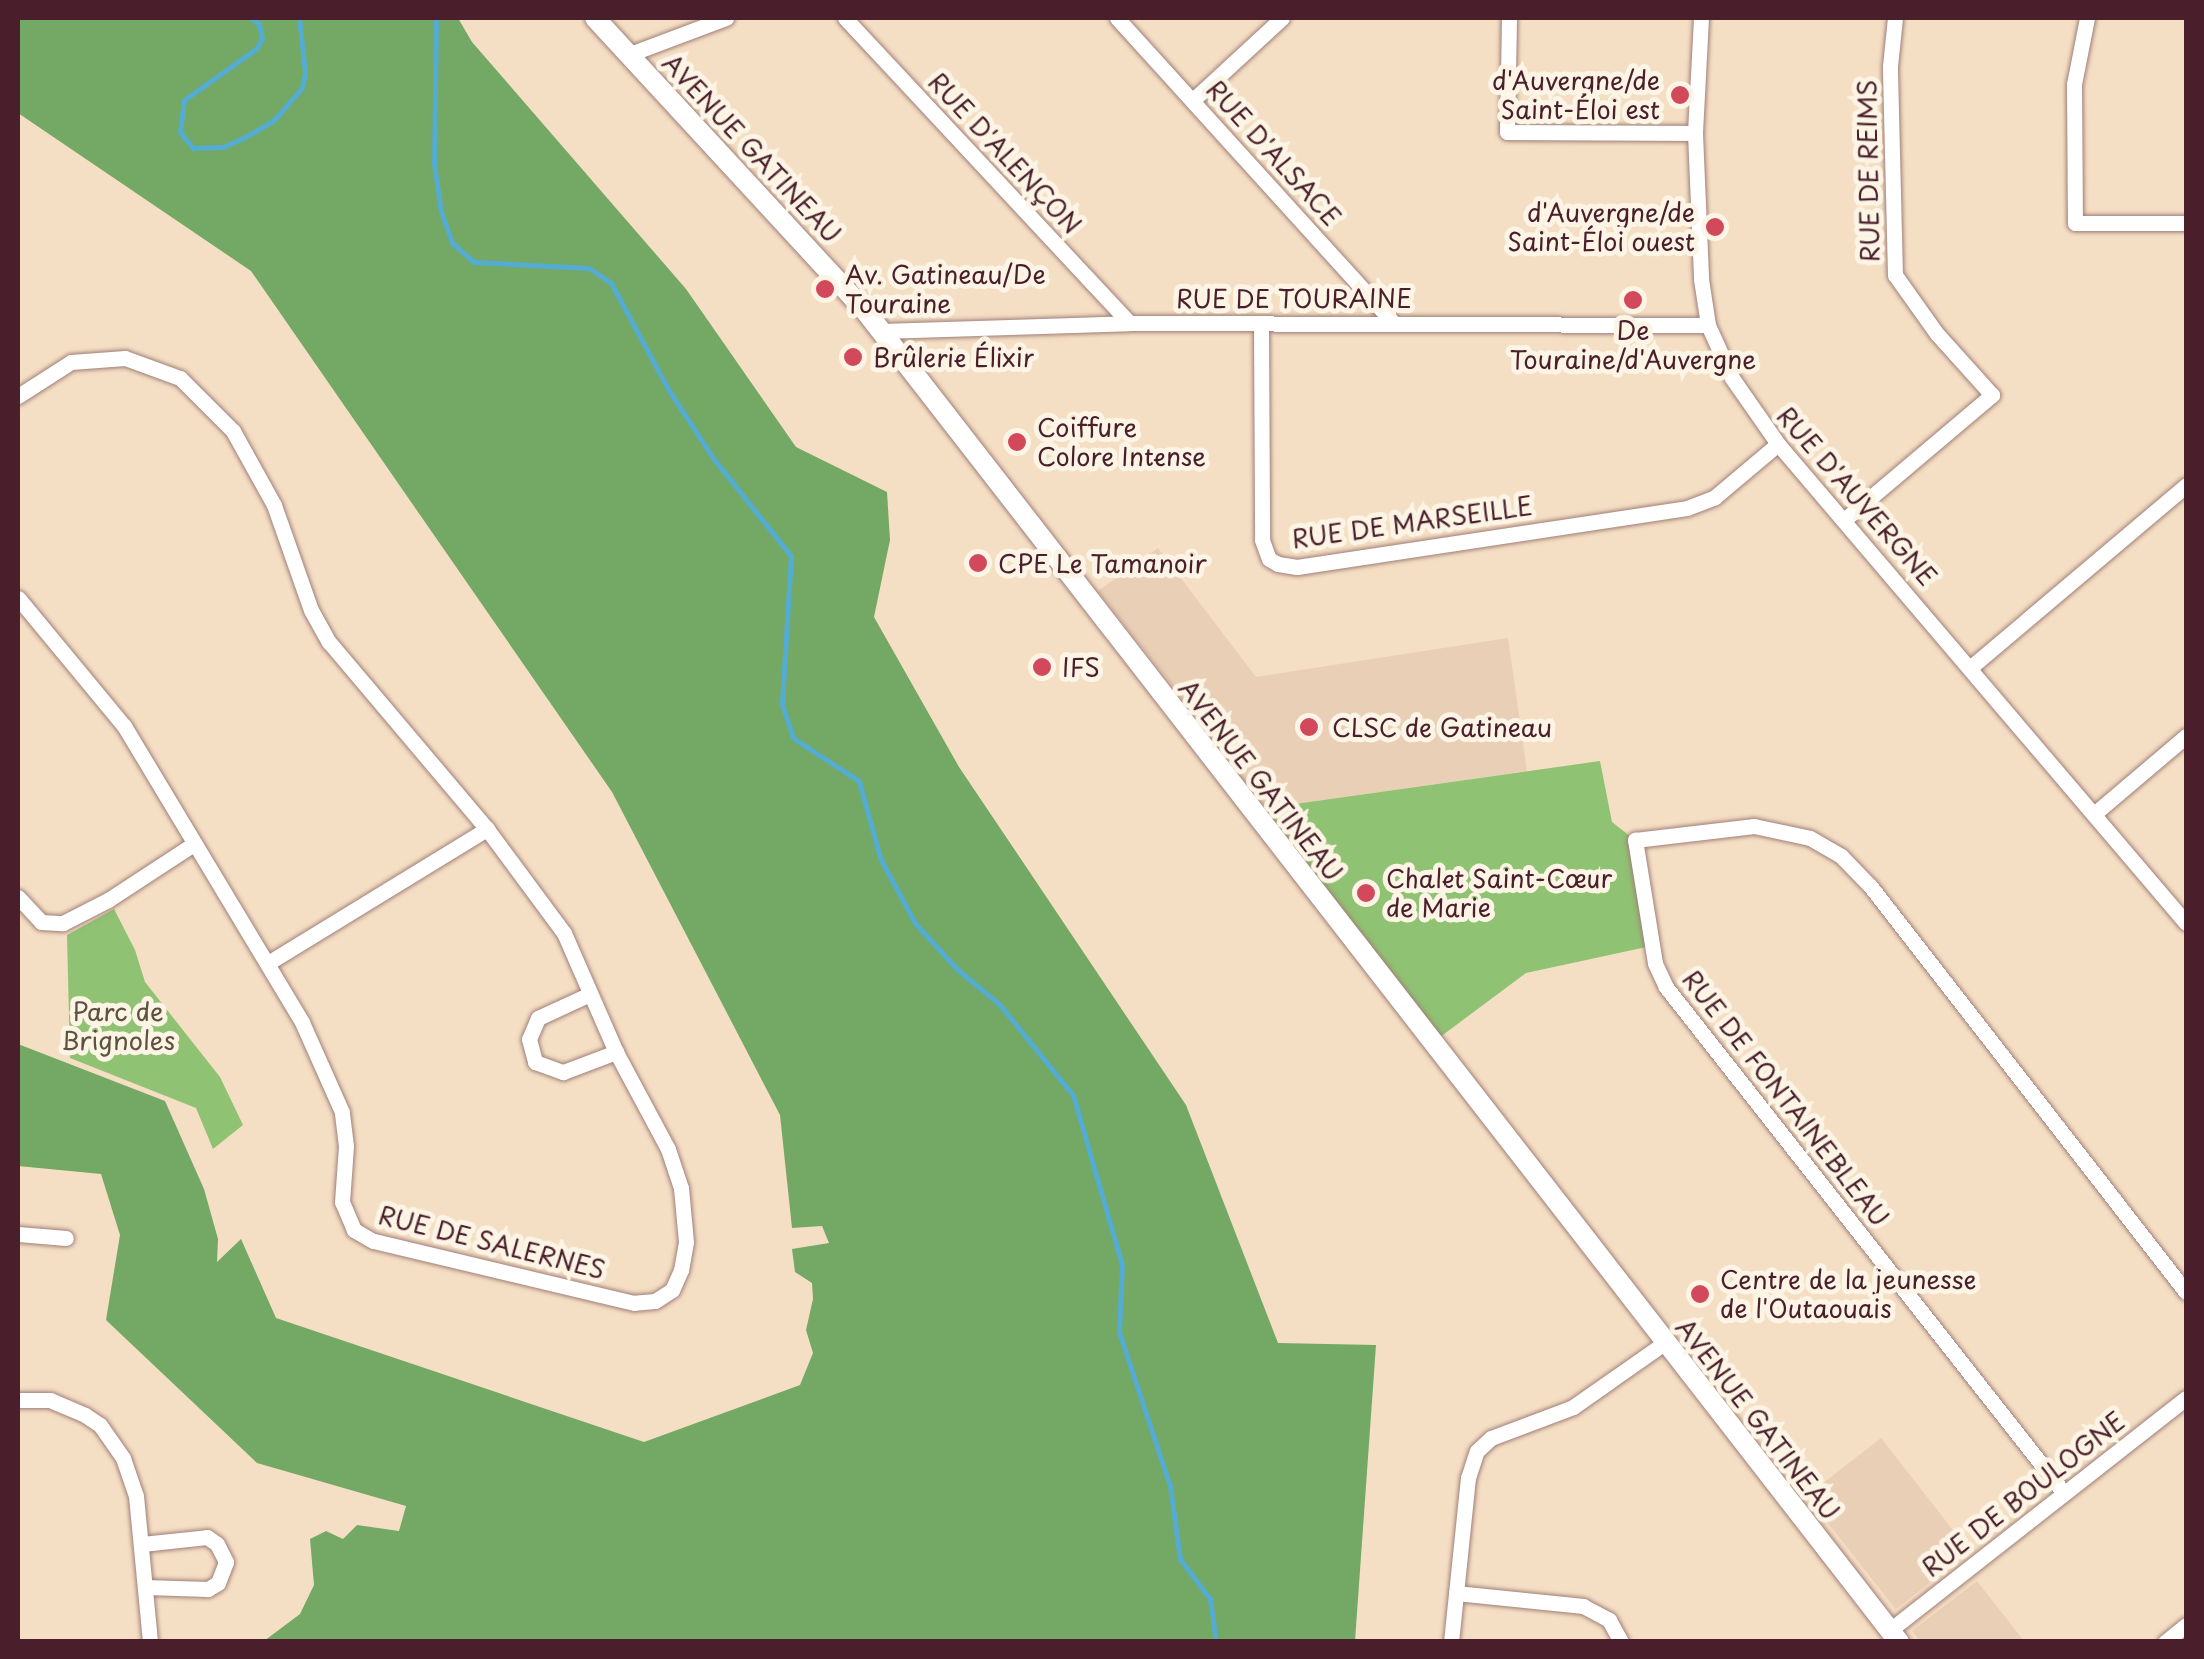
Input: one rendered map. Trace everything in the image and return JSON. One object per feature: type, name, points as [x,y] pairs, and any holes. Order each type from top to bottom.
[{"type":"street","name":"AVENUE GATINEAU","points":[[595,18],[814,251],[880,331],[1895,1636]]},
{"type":"street","points":[[630,54],[726,18]]},
{"type":"street","name":"RUE D'ALENÇON","points":[[844,18],[1129,323]]},
{"type":"street","name":"RUE D'ALSACE","points":[[1117,18],[1394,322]]},
{"type":"street","points":[[1193,100],[1282,18]]},
{"type":"street","points":[[1508,18],[1507,132],[1695,133]]},
{"type":"street","name":"RUE D'AUVERGNE","points":[[1700,18],[1695,133],[1700,256],[1708,325],[1732,378],[1778,444],[2186,923]]},
{"type":"street","name":"RUE DE REIMS","points":[[1844,520],[1992,395],[1937,334],[1895,275],[1890,50],[1896,18]]},
{"type":"street","points":[[2087,18],[2074,84],[2075,223],[2186,223]]},
{"type":"street","name":"RUE DE TOURAINE","points":[[880,331],[1129,323],[1708,325]]},
{"type":"street","name":"RUE DE MARSEILLE","points":[[1261,324],[1262,540],[1269,558],[1278,564],[1298,567],[1687,508],[1715,498],[1778,444]]},
{"type":"street","name":"RUE DE SALERNES","points":[[18,396],[56,368],[104,356],[164,369],[198,392],[233,431],[260,475],[286,535],[311,610],[330,642],[487,829],[557,920],[616,1052],[668,1149],[686,1222],[677,1282],[664,1297],[644,1303],[373,1240],[354,1230],[342,1202],[346,1146],[338,1097],[310,1036],[124,726],[18,598]]},
{"type":"street","points":[[1971,667],[2186,485]]},
{"type":"street","points":[[2094,814],[2186,736]]},
{"type":"street","name":"RUE DE FONTAINEBLEAU","points":[[2064,1494],[1666,987],[1655,962],[1636,840],[1754,826],[1810,838],[1841,856],[1871,887],[2186,1292]]},
{"type":"street","points":[[268,963],[487,829]]},
{"type":"street","points":[[18,897],[42,922],[62,923],[108,900],[192,845]]},
{"type":"street","points":[[590,994],[538,1018],[529,1039],[534,1062],[563,1072],[616,1052]]},
{"type":"street","points":[[18,1234],[66,1238]]},
{"type":"street","points":[[1451,1642],[1468,1478],[1483,1444],[1572,1407],[1666,1342]]},
{"type":"street","name":"RUE DE BOULOGNE","points":[[1895,1636],[2186,1398]]},
{"type":"street","points":[[18,1400],[50,1400],[68,1406],[107,1432],[130,1473],[142,1544],[150,1642]]},
{"type":"street","points":[[142,1544],[207,1537],[217,1544],[226,1562],[218,1584],[208,1590],[146,1587]]},
{"type":"street","points":[[1456,1593],[1583,1606],[1609,1620],[1621,1642]]},
{"type":"street","points":[[2165,1642],[2186,1625]]},
{"type":"shaded area","points":[[1158,548],[1256,677],[1508,638],[1527,771],[1253,810],[1176,690],[1098,591]]},
{"type":"shaded area","points":[[1881,1438],[1970,1551],[1896,1609],[1807,1496]]},
{"type":"shaded area","points":[[1977,1581],[2024,1641],[1920,1641],[1912,1631]]},
{"type":"green space","points":[[18,18],[458,18],[472,42],[686,289],[796,447],[887,492],[890,540],[874,617],[959,767],[1186,1105],[1278,1343],[1376,1345],[1355,1641],[264,1641],[300,1614],[314,1585],[310,1539],[326,1531],[343,1539],[357,1525],[399,1531],[406,1506],[257,1463],[106,1320],[120,1235],[101,1174],[18,1166],[18,1044],[165,1101],[204,1189],[218,1239],[217,1262],[241,1239],[276,1318],[644,1442],[800,1385],[813,1353],[806,1330],[813,1299],[812,1283],[795,1272],[792,1249],[829,1243],[822,1226],[792,1228],[780,1115],[612,792],[251,271],[18,113]]},
{"type":"green space","points":[[1600,761],[1612,822],[1635,840],[1651,946],[1526,973],[1432,1043],[1253,810]]},
{"type":"green space","name":"Parc de Brignoles","points":[[114,909],[135,950],[145,982],[220,1077],[243,1125],[213,1149],[196,1108],[70,1058],[67,935]]},
{"type":"waterway","points":[[251,18],[259,24],[262,38],[257,48],[184,100],[180,132],[193,148],[223,147],[245,137],[273,121],[302,88],[305,72],[299,18]]},
{"type":"waterway","points":[[436,18],[434,164],[441,212],[452,243],[474,262],[589,268],[611,283],[668,389],[713,458],[791,556],[782,704],[793,738],[859,781],[880,858],[915,923],[957,969],[1000,1005],[1073,1095],[1122,1265],[1119,1332],[1170,1486],[1180,1559],[1210,1599],[1216,1642]]},
{"type":"place","name":"d'Auvergne/de Saint-Éloi est","points":[[1680,95]]},
{"type":"place","name":"d'Auvergne/de Saint-Éloi ouest","points":[[1715,227]]},
{"type":"place","name":"Av. Gatineau/De Touraine","points":[[825,289]]},
{"type":"place","name":"De Touraine/d'Auvergne","points":[[1633,300]]},
{"type":"place","name":"Brûlerie Élixir","points":[[853,357]]},
{"type":"place","name":"Coiffure Colore Intense","points":[[1017,442]]},
{"type":"place","name":"CPE Le Tamanoir","points":[[978,563]]},
{"type":"place","name":"IFS","points":[[1042,667]]},
{"type":"place","name":"CLSC de Gatineau","points":[[1309,727]]},
{"type":"place","name":"Chalet Saint-Cœur de Marie","points":[[1366,893]]},
{"type":"place","name":"Centre de la jeunesse de l'Outaouais","points":[[1700,1294]]}]
